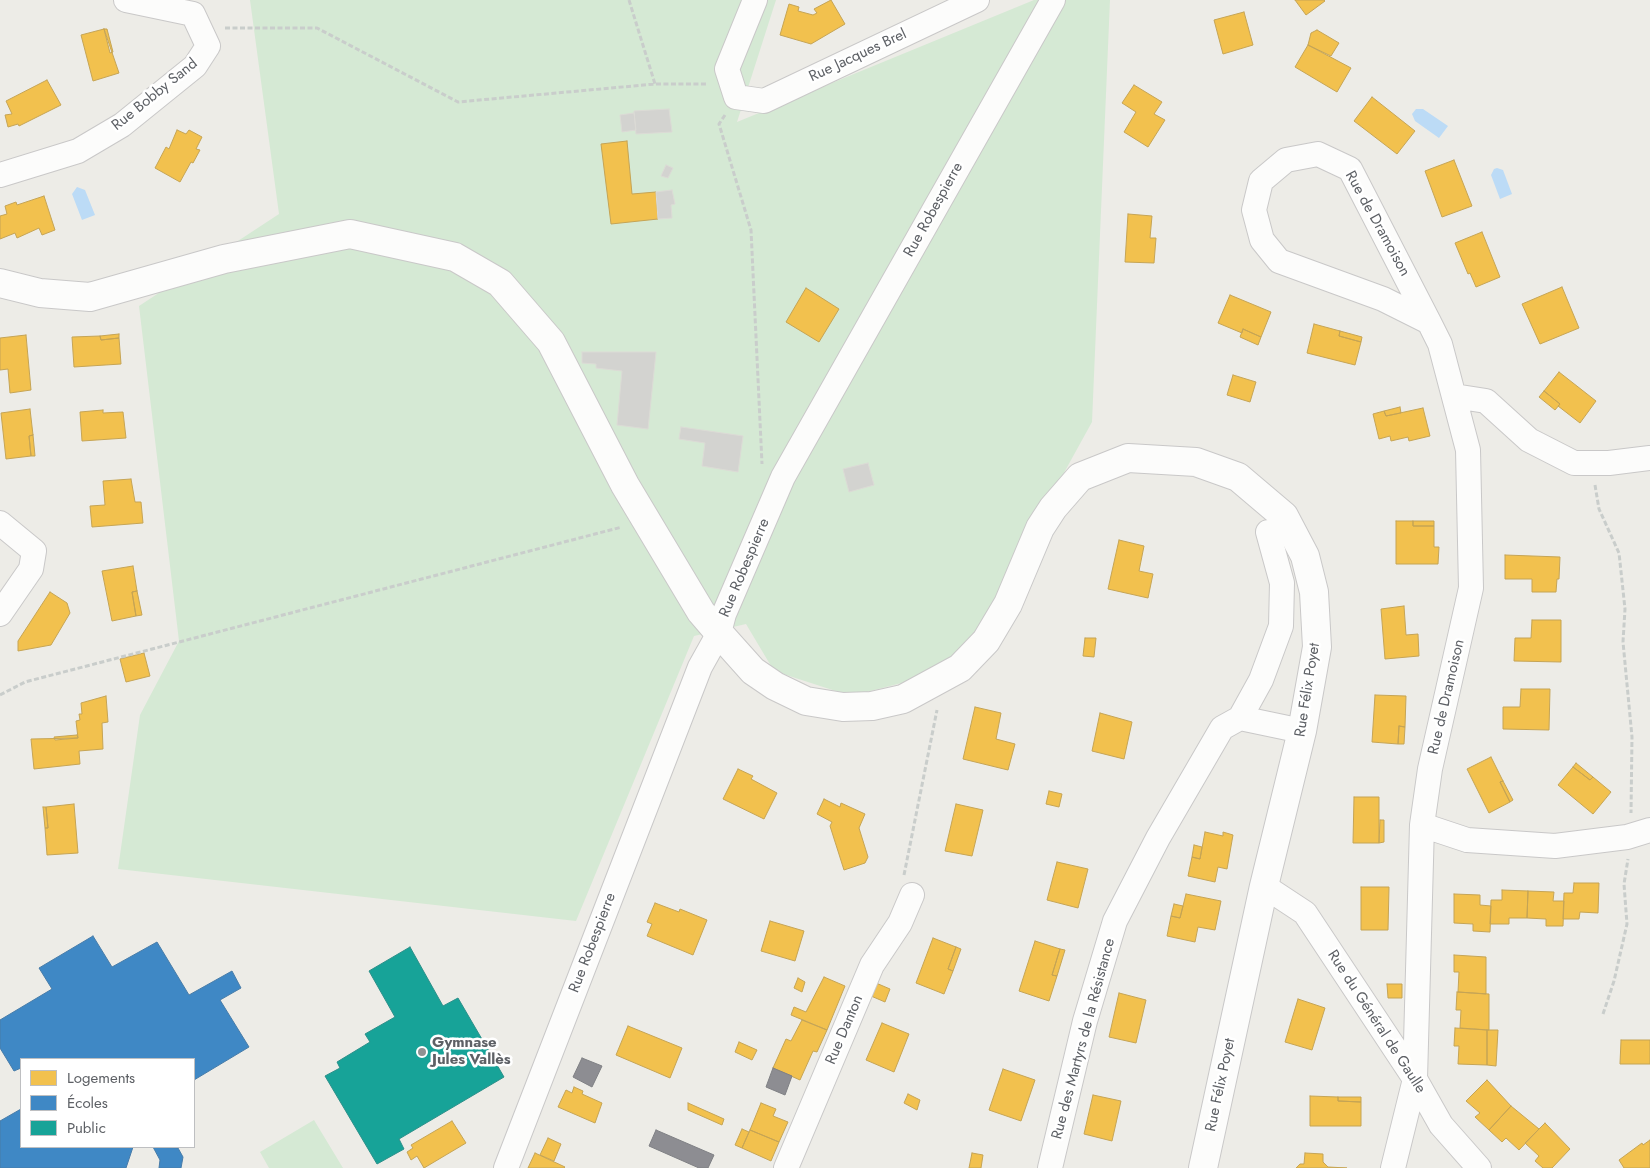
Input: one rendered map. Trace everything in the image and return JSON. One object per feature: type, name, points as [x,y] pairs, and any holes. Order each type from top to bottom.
[{"type":"street","name":"Rue Bobby Sand","points":[[0,175],[78,151],[122,125],[195,66],[208,46],[193,14],[126,0]]},
{"type":"street","points":[[736,97],[727,69],[755,0]]},
{"type":"street","name":"Rue Jacques Brel","points":[[736,97],[764,101],[977,0]]},
{"type":"street","name":"Rue Robespierre","points":[[506,1168],[700,667],[719,633],[724,614],[783,477],[1053,0]]},
{"type":"street","name":"Rue de Dramoison","points":[[1392,1168],[1415,1078],[1422,825],[1430,769],[1472,588],[1468,450],[1440,344],[1429,322],[1350,169],[1318,154],[1286,160],[1261,181],[1254,210],[1262,240],[1279,261],[1384,300],[1429,322]]},
{"type":"street","name":"Rue Félix Poyet","points":[[0,283],[40,293],[90,297],[224,259],[350,234],[455,257],[500,283],[550,342],[625,485],[701,612],[719,633],[753,671],[775,686],[806,701],[843,707],[872,706],[903,699],[960,668],[986,640],[1008,604],[1040,528],[1053,508],[1080,476],[1128,458],[1196,462],[1238,477],[1284,516],[1305,556],[1314,592],[1317,647],[1302,731],[1264,886],[1203,1168]]},
{"type":"street","points":[[1454,396],[1486,401],[1529,440],[1574,463],[1650,458]]},
{"type":"street","points":[[0,523],[34,551],[31,570],[0,614]]},
{"type":"street","name":"Rue des Martyrs de la Résistance","points":[[1050,1168],[1085,1021],[1115,921],[1158,838],[1260,680],[1281,626],[1282,583],[1268,532]]},
{"type":"street","points":[[1231,723],[1302,731]]},
{"type":"street","points":[[1422,825],[1467,840],[1555,846],[1627,837],[1650,830]]},
{"type":"street","name":"Rue du Général de Gaulle","points":[[1264,886],[1305,913],[1415,1078],[1441,1125],[1479,1168]]},
{"type":"street","name":"Rue Danton","points":[[786,1168],[872,965],[900,923],[912,895]]},
{"type":"path","points":[[630,0],[655,84]]},
{"type":"path","points":[[199,28],[317,28],[458,102],[655,84],[709,84],[736,97],[719,124],[751,230],[762,472]]},
{"type":"path","points":[[1591,463],[1600,509],[1619,553],[1625,609],[1623,642],[1632,737],[1631,818],[1627,837],[1629,855],[1624,884],[1627,924],[1614,981],[1603,1014]]},
{"type":"path","points":[[0,695],[25,682],[647,521]]},
{"type":"path","points":[[912,895],[904,874],[937,709],[931,685]]},
{"type":"green space","points":[[250,0],[776,0],[737,122],[1034,0],[1110,0],[1092,422],[964,654],[917,679],[851,696],[774,671],[746,624],[694,636],[576,921],[118,869],[140,715],[179,641],[139,306],[279,214]]},
{"type":"green space","points":[[314,1120],[343,1168],[269,1168],[260,1152]]},
{"type":"water","points":[[1416,109],[1423,109],[1448,126],[1439,138],[1415,121],[1412,114]]},
{"type":"water","points":[[1494,169],[1503,170],[1512,194],[1500,199],[1491,175]]},
{"type":"water","points":[[77,187],[85,190],[95,215],[82,220],[72,194]]},
{"type":"building: Logements","points":[[831,0],[845,24],[811,44],[780,35],[789,4],[799,7],[798,11],[813,15],[817,13],[814,9]]},
{"type":"building: Logements","points":[[1295,0],[1324,0],[1325,1],[1306,15]]},
{"type":"building: Logements","points":[[1244,12],[1253,45],[1223,54],[1214,20]]},
{"type":"building: Logements","points":[[104,29],[119,73],[93,81],[81,35]]},
{"type":"building: Logements","points":[[104,29],[107,29],[113,52],[110,53]]},
{"type":"building: Logements","points":[[1317,30],[1339,43],[1331,56],[1308,45],[1311,33]]},
{"type":"building: Logements","points":[[1308,45],[1351,68],[1337,92],[1295,67]]},
{"type":"building: Logements","points":[[47,80],[61,105],[19,126],[18,124],[8,127],[5,115],[12,114],[6,101]]},
{"type":"building: Logements","points":[[1134,85],[1162,102],[1154,114],[1165,120],[1148,147],[1124,132],[1136,112],[1122,103]]},
{"type":"building: Logements","points":[[1372,97],[1415,131],[1397,154],[1354,121]]},
{"type":"building: Logements","points":[[177,130],[186,134],[189,130],[202,137],[196,149],[200,150],[180,182],[155,168],[166,147],[169,149]]},
{"type":"building: Logements","points":[[627,141],[632,194],[656,192],[658,219],[611,224],[601,144]]},
{"type":"building: Logements","points":[[1454,160],[1472,206],[1442,217],[1425,171]]},
{"type":"building: Logements","points":[[44,196],[55,230],[42,235],[39,228],[17,238],[15,233],[0,239],[0,216],[7,214],[5,206],[16,202],[17,205]]},
{"type":"building: Logements","points":[[1128,214],[1152,216],[1150,238],[1156,238],[1154,263],[1125,262]]},
{"type":"building: Logements","points":[[1482,232],[1500,277],[1476,287],[1470,273],[1468,274],[1455,243]]},
{"type":"building: Logements","points":[[1562,287],[1579,328],[1540,344],[1522,304]]},
{"type":"building: Logements","points":[[806,288],[839,309],[819,342],[786,322]]},
{"type":"building: Logements","points":[[1230,295],[1271,312],[1261,337],[1243,329],[1242,333],[1218,323]]},
{"type":"building: Logements","points":[[1314,324],[1340,331],[1339,336],[1361,342],[1355,365],[1307,353]]},
{"type":"building: Logements","points":[[1243,329],[1261,337],[1258,345],[1240,337]]},
{"type":"building: Logements","points":[[1340,331],[1362,337],[1361,342],[1339,336]]},
{"type":"building: Logements","points":[[119,334],[119,338],[101,340],[100,336]]},
{"type":"building: Logements","points":[[26,335],[31,390],[10,393],[8,369],[0,370],[0,338]]},
{"type":"building: Logements","points":[[100,336],[101,340],[119,338],[121,364],[74,367],[72,337]]},
{"type":"building: Logements","points":[[1559,372],[1596,401],[1580,423],[1558,406],[1560,404],[1544,391]]},
{"type":"building: Logements","points":[[1233,375],[1256,382],[1250,402],[1227,395]]},
{"type":"building: Logements","points":[[1544,391],[1560,404],[1555,410],[1539,397]]},
{"type":"building: Logements","points":[[1400,407],[1401,413],[1386,416],[1384,411]]},
{"type":"building: Logements","points":[[1423,408],[1430,436],[1409,441],[1408,437],[1391,441],[1390,436],[1379,439],[1373,414],[1384,411],[1386,416]]},
{"type":"building: Logements","points":[[30,409],[33,435],[29,436],[31,456],[6,459],[1,413]]},
{"type":"building: Logements","points":[[103,410],[103,413],[123,412],[126,438],[82,441],[80,412]]},
{"type":"building: Logements","points":[[33,435],[35,456],[31,456],[29,436]]},
{"type":"building: Logements","points":[[131,479],[135,502],[141,502],[143,523],[92,527],[90,506],[105,505],[103,481]]},
{"type":"building: Logements","points":[[1396,521],[1413,521],[1413,526],[1434,526],[1434,547],[1439,547],[1438,564],[1396,564]]},
{"type":"building: Logements","points":[[1413,521],[1434,521],[1434,526],[1413,526]]},
{"type":"building: Logements","points":[[1119,540],[1144,546],[1139,571],[1153,574],[1148,598],[1108,589]]},
{"type":"building: Logements","points":[[1505,555],[1560,557],[1559,579],[1557,579],[1556,592],[1532,592],[1532,579],[1505,579]]},
{"type":"building: Logements","points":[[133,566],[137,591],[132,592],[136,616],[112,621],[102,571]]},
{"type":"building: Logements","points":[[137,591],[142,615],[136,616],[132,592]]},
{"type":"building: Logements","points":[[50,592],[67,603],[70,613],[51,645],[18,651],[18,641]]},
{"type":"building: Logements","points":[[1404,606],[1406,635],[1418,634],[1419,656],[1385,659],[1381,609]]},
{"type":"building: Logements","points":[[1532,620],[1561,620],[1561,662],[1514,661],[1515,638],[1531,638]]},
{"type":"building: Logements","points":[[1085,638],[1096,638],[1094,657],[1083,656]]},
{"type":"building: Logements","points":[[144,653],[150,676],[126,682],[120,659]]},
{"type":"building: Logements","points":[[1521,689],[1550,689],[1549,730],[1503,729],[1503,707],[1520,707]]},
{"type":"building: Logements","points":[[1375,695],[1406,696],[1405,727],[1399,726],[1398,744],[1372,742]]},
{"type":"building: Logements","points":[[106,696],[108,722],[102,723],[103,749],[79,751],[80,764],[34,769],[31,739],[78,738],[76,721],[80,720],[79,714],[82,714],[81,703]]},
{"type":"building: Logements","points":[[975,707],[1001,713],[996,739],[1015,744],[1008,770],[963,759]]},
{"type":"building: Logements","points":[[1100,713],[1132,722],[1124,759],[1092,751]]},
{"type":"building: Logements","points":[[1399,726],[1405,727],[1404,744],[1398,744]]},
{"type":"building: Logements","points":[[77,735],[78,738],[55,740],[54,737]]},
{"type":"building: Logements","points":[[1491,757],[1503,781],[1500,782],[1510,802],[1489,813],[1467,769]]},
{"type":"building: Logements","points":[[1576,763],[1593,777],[1590,780],[1573,767]]},
{"type":"building: Logements","points":[[1573,767],[1590,780],[1593,777],[1611,792],[1593,814],[1558,785]]},
{"type":"building: Logements","points":[[738,769],[753,776],[751,779],[777,793],[764,819],[723,799]]},
{"type":"building: Logements","points":[[1503,781],[1513,800],[1510,802],[1500,782]]},
{"type":"building: Logements","points":[[1049,791],[1062,794],[1059,807],[1046,804]]},
{"type":"building: Logements","points":[[1354,797],[1379,797],[1379,843],[1353,843]]},
{"type":"building: Logements","points":[[824,799],[840,807],[841,803],[865,814],[859,828],[868,857],[865,863],[844,870],[830,826],[832,822],[817,814]]},
{"type":"building: Logements","points":[[74,804],[78,853],[47,855],[45,828],[48,828],[46,807]]},
{"type":"building: Logements","points":[[956,804],[983,810],[972,856],[945,851]]},
{"type":"building: Logements","points":[[43,807],[46,807],[48,828],[45,828]]},
{"type":"building: Logements","points":[[1380,820],[1384,820],[1384,842],[1379,843]]},
{"type":"building: Logements","points":[[1205,832],[1223,836],[1223,832],[1233,835],[1227,869],[1218,867],[1215,882],[1188,876],[1192,857],[1200,859]]},
{"type":"building: Logements","points":[[1194,845],[1202,847],[1200,859],[1192,857]]},
{"type":"building: Logements","points":[[1057,862],[1088,869],[1078,908],[1047,900]]},
{"type":"building: Logements","points":[[1574,883],[1599,883],[1598,913],[1580,912],[1579,919],[1563,919],[1564,893],[1573,893]]},
{"type":"building: Logements","points":[[1361,887],[1389,887],[1388,930],[1361,930]]},
{"type":"building: Logements","points":[[1502,890],[1528,891],[1527,918],[1509,918],[1509,924],[1490,924],[1491,900],[1502,900]]},
{"type":"building: Logements","points":[[1528,891],[1554,892],[1553,901],[1564,901],[1563,926],[1546,926],[1546,919],[1527,918]]},
{"type":"building: Logements","points":[[1186,894],[1221,901],[1215,930],[1198,927],[1195,942],[1167,936],[1171,916],[1180,918]]},
{"type":"building: Logements","points":[[1454,894],[1480,895],[1480,905],[1491,906],[1490,932],[1473,931],[1473,924],[1454,923]]},
{"type":"building: Logements","points":[[655,903],[679,912],[680,909],[707,920],[693,955],[647,936],[652,924],[647,922]]},
{"type":"building: Logements","points":[[1174,904],[1183,906],[1180,918],[1171,916]]},
{"type":"building: Logements","points":[[770,921],[804,931],[795,961],[761,951]]},
{"type":"building: Logements","points":[[933,938],[956,947],[948,969],[953,971],[944,994],[916,983]]},
{"type":"building: Logements","points":[[1035,941],[1060,949],[1052,975],[1057,976],[1049,1001],[1019,991]]},
{"type":"building: Logements","points":[[956,947],[961,949],[953,971],[948,969]]},
{"type":"building: Logements","points":[[1060,949],[1065,950],[1057,976],[1052,975]]},
{"type":"building: Logements","points":[[1454,955],[1486,957],[1486,994],[1458,992],[1459,972],[1454,972]]},
{"type":"building: Logements","points":[[824,977],[845,986],[827,1030],[791,1015],[794,1007],[806,1012]]},
{"type":"building: Logements","points":[[798,978],[805,982],[802,992],[794,988]]},
{"type":"building: Logements","points":[[876,983],[890,989],[885,1002],[871,996]]},
{"type":"building: Logements","points":[[1387,984],[1402,984],[1402,998],[1388,998]]},
{"type":"building: Logements","points":[[1457,992],[1489,994],[1489,1030],[1460,1028],[1461,1010],[1456,1010]]},
{"type":"building: Logements","points":[[1119,993],[1146,1000],[1136,1043],[1109,1037]]},
{"type":"building: Logements","points":[[1298,999],[1325,1008],[1312,1050],[1285,1042]]},
{"type":"building: Logements","points":[[802,1020],[827,1030],[817,1052],[813,1051],[800,1080],[773,1068],[786,1039],[791,1041]]},
{"type":"building: Logements","points":[[882,1023],[909,1034],[894,1072],[866,1060]]},
{"type":"building: Logements","points":[[628,1026],[682,1048],[670,1078],[616,1055]]},
{"type":"building: Logements","points":[[1455,1028],[1487,1030],[1487,1065],[1458,1064],[1459,1046],[1454,1046]]},
{"type":"building: Logements","points":[[1487,1030],[1498,1030],[1496,1066],[1487,1065]]},
{"type":"building: Logements","points":[[1621,1040],[1650,1040],[1650,1064],[1620,1064]]},
{"type":"building: Logements","points":[[739,1042],[757,1050],[752,1060],[735,1052]]},
{"type":"building: Logements","points":[[1003,1069],[1035,1080],[1021,1121],[989,1110]]},
{"type":"building: Logements","points":[[1487,1080],[1511,1106],[1489,1130],[1475,1117],[1480,1113],[1466,1101]]},
{"type":"building: Logements","points":[[574,1087],[583,1091],[582,1094],[602,1103],[595,1123],[558,1107],[566,1090],[572,1093]]},
{"type":"building: Logements","points":[[908,1094],[920,1100],[917,1110],[904,1103]]},
{"type":"building: Logements","points":[[1093,1095],[1121,1101],[1112,1141],[1084,1134]]},
{"type":"building: Logements","points":[[1310,1096],[1338,1097],[1338,1101],[1361,1102],[1361,1126],[1310,1126]]},
{"type":"building: Logements","points":[[1338,1097],[1361,1097],[1361,1102],[1338,1101]]},
{"type":"building: Logements","points":[[688,1103],[724,1119],[722,1125],[688,1110]]},
{"type":"building: Logements","points":[[761,1103],[776,1109],[773,1116],[788,1122],[779,1142],[750,1130]]},
{"type":"building: Logements","points":[[1511,1106],[1539,1129],[1519,1150],[1506,1138],[1502,1142],[1489,1130]]},
{"type":"building: Logements","points":[[452,1121],[466,1143],[424,1168],[417,1156],[411,1160],[407,1152],[413,1148],[411,1145]]},
{"type":"building: Logements","points":[[1545,1123],[1570,1149],[1552,1168],[1543,1168],[1535,1161],[1539,1156],[1525,1143]]},
{"type":"building: Logements","points":[[742,1129],[749,1132],[742,1148],[735,1145]]},
{"type":"building: Logements","points":[[750,1130],[779,1142],[771,1161],[742,1148]]},
{"type":"building: Logements","points":[[548,1138],[561,1144],[554,1161],[540,1155]]},
{"type":"building: Logements","points":[[1650,1140],[1650,1168],[1624,1168],[1619,1160],[1642,1143],[1643,1145]]},
{"type":"building: Logements","points":[[535,1153],[565,1167],[528,1168]]},
{"type":"building: Logements","points":[[972,1153],[983,1155],[981,1168],[969,1168]]},
{"type":"building: Logements","points":[[1305,1153],[1323,1154],[1323,1162],[1328,1167],[1347,1168],[1296,1168],[1300,1164],[1304,1164]]},
{"type":"building: Écoles","points":[[93,936],[112,967],[157,942],[189,995],[232,971],[241,988],[220,1000],[249,1047],[195,1079],[195,1058],[20,1058],[20,1068],[14,1071],[0,1048],[0,1020],[52,989],[39,968]]},
{"type":"building: Écoles","points":[[20,1110],[20,1148],[133,1148],[126,1168],[0,1168],[0,1121]]},
{"type":"building: Écoles","points":[[154,1148],[178,1148],[183,1157],[181,1168],[159,1168],[160,1160]]},
{"type":"building: Public","name":"Gymnase Jules Vallès","points":[[410,947],[443,1006],[458,998],[504,1077],[399,1139],[404,1149],[377,1164],[325,1076],[340,1068],[337,1062],[370,1042],[365,1034],[395,1017],[369,971]]},
{"type":"building: Industrie","points":[[582,1058],[602,1066],[592,1087],[573,1077]]},
{"type":"building: Industrie","points":[[773,1068],[792,1076],[785,1095],[766,1087]]},
{"type":"building: Industrie","points":[[656,1130],[714,1155],[708,1168],[699,1168],[649,1146]]},
{"type":"building: Autres","points":[[669,109],[672,132],[636,134],[634,111]]},
{"type":"building: Autres","points":[[634,113],[636,130],[622,132],[620,115]]},
{"type":"building: Autres","points":[[666,165],[673,168],[668,178],[661,176]]},
{"type":"building: Autres","points":[[672,190],[675,204],[671,205],[672,218],[658,219],[656,192]]},
{"type":"building: Autres","points":[[582,352],[656,352],[648,429],[617,425],[622,371],[596,368],[596,364],[582,363]]},
{"type":"building: Autres","points":[[681,427],[743,436],[738,472],[702,466],[705,443],[679,439]]},
{"type":"building: Autres","points":[[868,463],[874,485],[849,492],[843,469]]},
{"type":"place","name":"Gymnase Jules Vallès","points":[[422,1052]]}]
